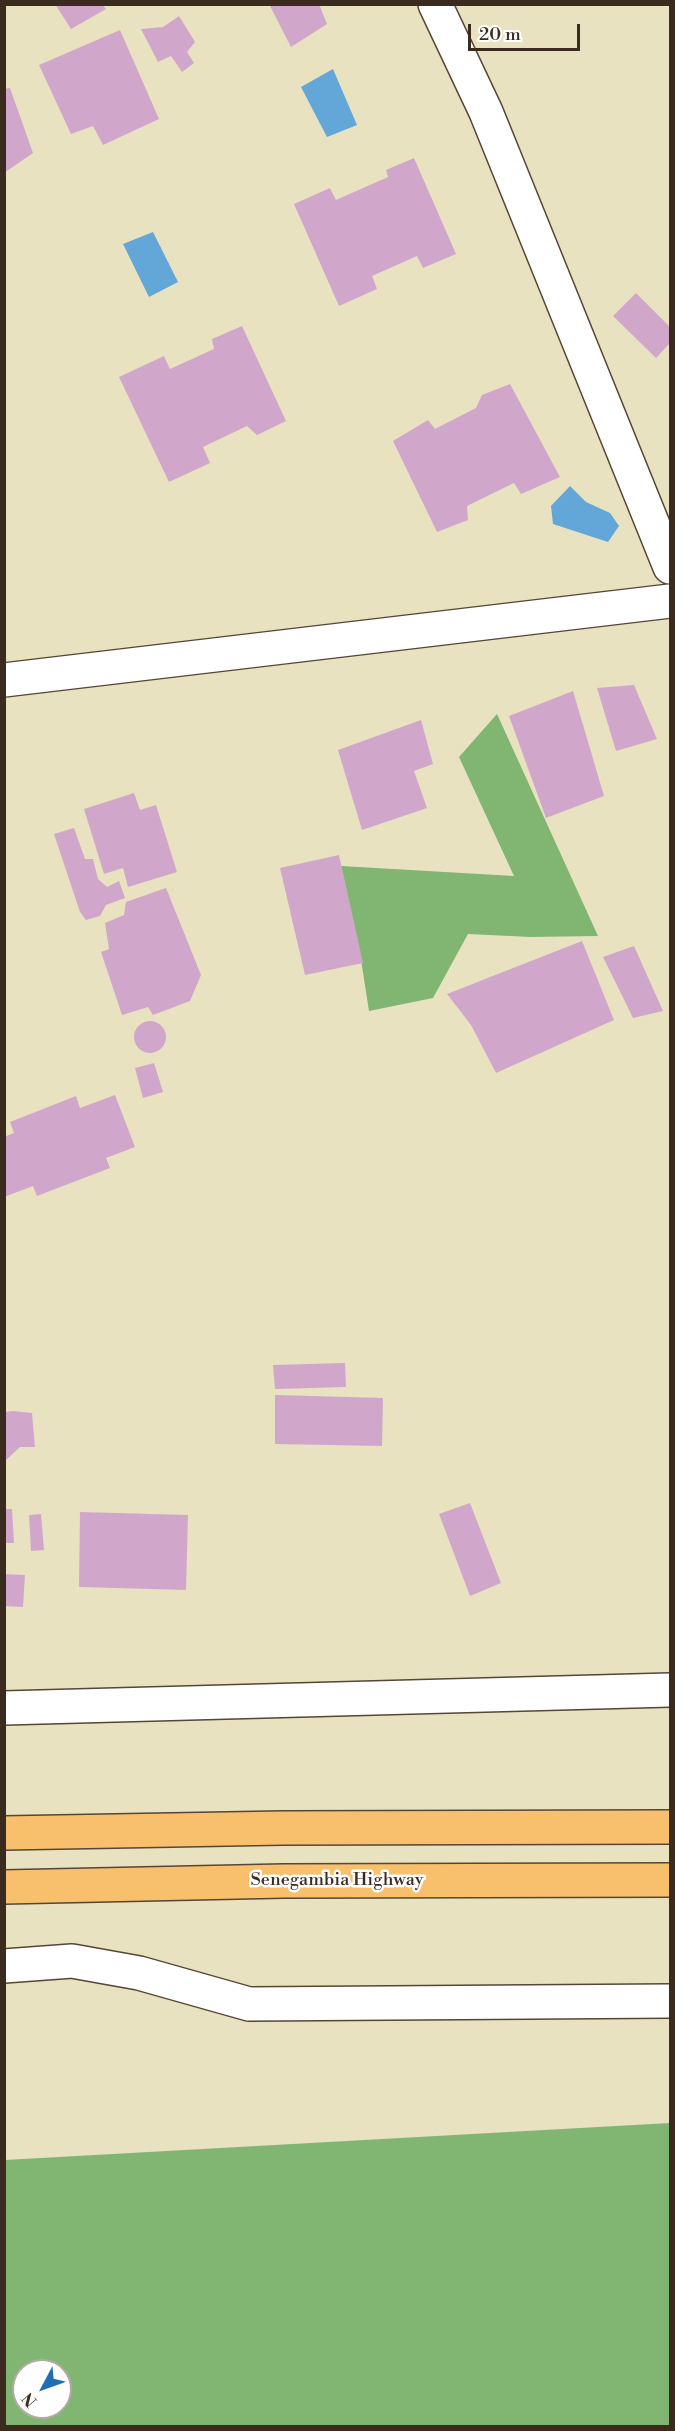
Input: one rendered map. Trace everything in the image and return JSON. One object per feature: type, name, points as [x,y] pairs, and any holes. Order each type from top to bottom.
[{"type":"main road","points":[[4,1833],[283,1828],[670,1827]]},
{"type":"main road","name":"Senegambia Highway","points":[[4,1887],[284,1881],[670,1880]]},
{"type":"street","points":[[435,4],[486,112],[670,567]]},
{"type":"street","points":[[4,680],[670,601]]},
{"type":"street","points":[[4,1708],[670,1690]]},
{"type":"street","points":[[4,1966],[72,1961],[140,1973],[249,2004],[670,2001]]},
{"type":"green space","points":[[497,714],[598,936],[531,937],[468,934],[433,998],[369,1011],[359,947],[341,866],[514,876],[459,757]]},
{"type":"green space","points":[[670,2123],[670,2426],[5,2426],[5,2160]]},
{"type":"water","points":[[333,69],[357,125],[327,137],[301,87]]},
{"type":"water","points":[[153,232],[178,282],[149,297],[123,244]]},
{"type":"water","points":[[570,486],[586,502],[610,513],[619,526],[608,542],[553,524],[551,506]]},
{"type":"building","points":[[55,4],[102,4],[106,9],[71,29]]},
{"type":"building","points":[[269,4],[319,4],[327,24],[291,47]]},
{"type":"building","points":[[179,16],[195,42],[187,52],[194,63],[182,72],[171,56],[158,62],[141,29],[163,27]]},
{"type":"building","points":[[120,30],[159,119],[103,145],[93,126],[71,134],[39,65]]},
{"type":"building","points":[[10,88],[33,153],[4,173],[4,89]]},
{"type":"building","points":[[414,158],[456,254],[423,268],[417,256],[372,276],[377,289],[339,306],[294,204],[330,188],[336,200],[388,177],[386,170]]},
{"type":"building","points":[[636,293],[670,327],[670,343],[656,358],[613,316]]},
{"type":"building","points":[[242,326],[286,421],[257,435],[247,426],[203,447],[210,463],[169,482],[119,377],[164,356],[170,369],[214,349],[212,339]]},
{"type":"building","points":[[510,384],[560,477],[521,494],[514,483],[467,506],[468,520],[437,532],[393,441],[428,420],[435,429],[476,408],[482,395]]},
{"type":"building","points":[[634,685],[657,739],[616,751],[597,688]]},
{"type":"building","points":[[573,691],[604,796],[546,818],[509,716]]},
{"type":"building","points":[[421,720],[433,764],[414,771],[427,808],[362,830],[338,750]]},
{"type":"building","points":[[134,793],[140,810],[156,805],[177,872],[128,887],[123,868],[104,874],[84,809]]},
{"type":"building","points":[[74,828],[85,859],[93,859],[98,879],[107,887],[119,881],[125,898],[106,905],[100,916],[86,920],[80,912],[54,834]]},
{"type":"building","points":[[339,855],[363,963],[305,975],[280,868]]},
{"type":"building","points":[[166,888],[201,975],[190,1001],[153,1015],[148,1007],[122,1015],[101,952],[109,949],[105,923],[124,915],[126,902]]},
{"type":"building","points":[[582,941],[614,1020],[496,1073],[471,1025],[447,994]]},
{"type":"building","points":[[634,946],[663,1011],[633,1018],[603,957]]},
{"type":"building","points":[[150,1021],[161,1026],[166,1037],[161,1048],[150,1053],[139,1048],[134,1037],[139,1026]]},
{"type":"building","points":[[154,1063],[163,1092],[143,1098],[135,1068]]},
{"type":"building","points":[[115,1095],[135,1147],[106,1158],[110,1168],[37,1196],[33,1186],[4,1197],[4,1137],[14,1133],[10,1122],[76,1096],[80,1108]]},
{"type":"building","points":[[345,1363],[346,1387],[275,1389],[273,1365]]},
{"type":"building","points":[[275,1395],[383,1398],[382,1446],[275,1444]]},
{"type":"building","points":[[4,1412],[32,1413],[35,1447],[20,1447],[4,1462]]},
{"type":"building","points":[[470,1503],[501,1583],[470,1596],[439,1514]]},
{"type":"building","points":[[4,1509],[12,1509],[14,1543],[4,1543]]},
{"type":"building","points":[[80,1512],[188,1515],[186,1590],[79,1587]]},
{"type":"building","points":[[41,1514],[44,1550],[31,1551],[29,1515]]},
{"type":"building","points":[[4,1574],[25,1575],[23,1607],[4,1606]]}]
